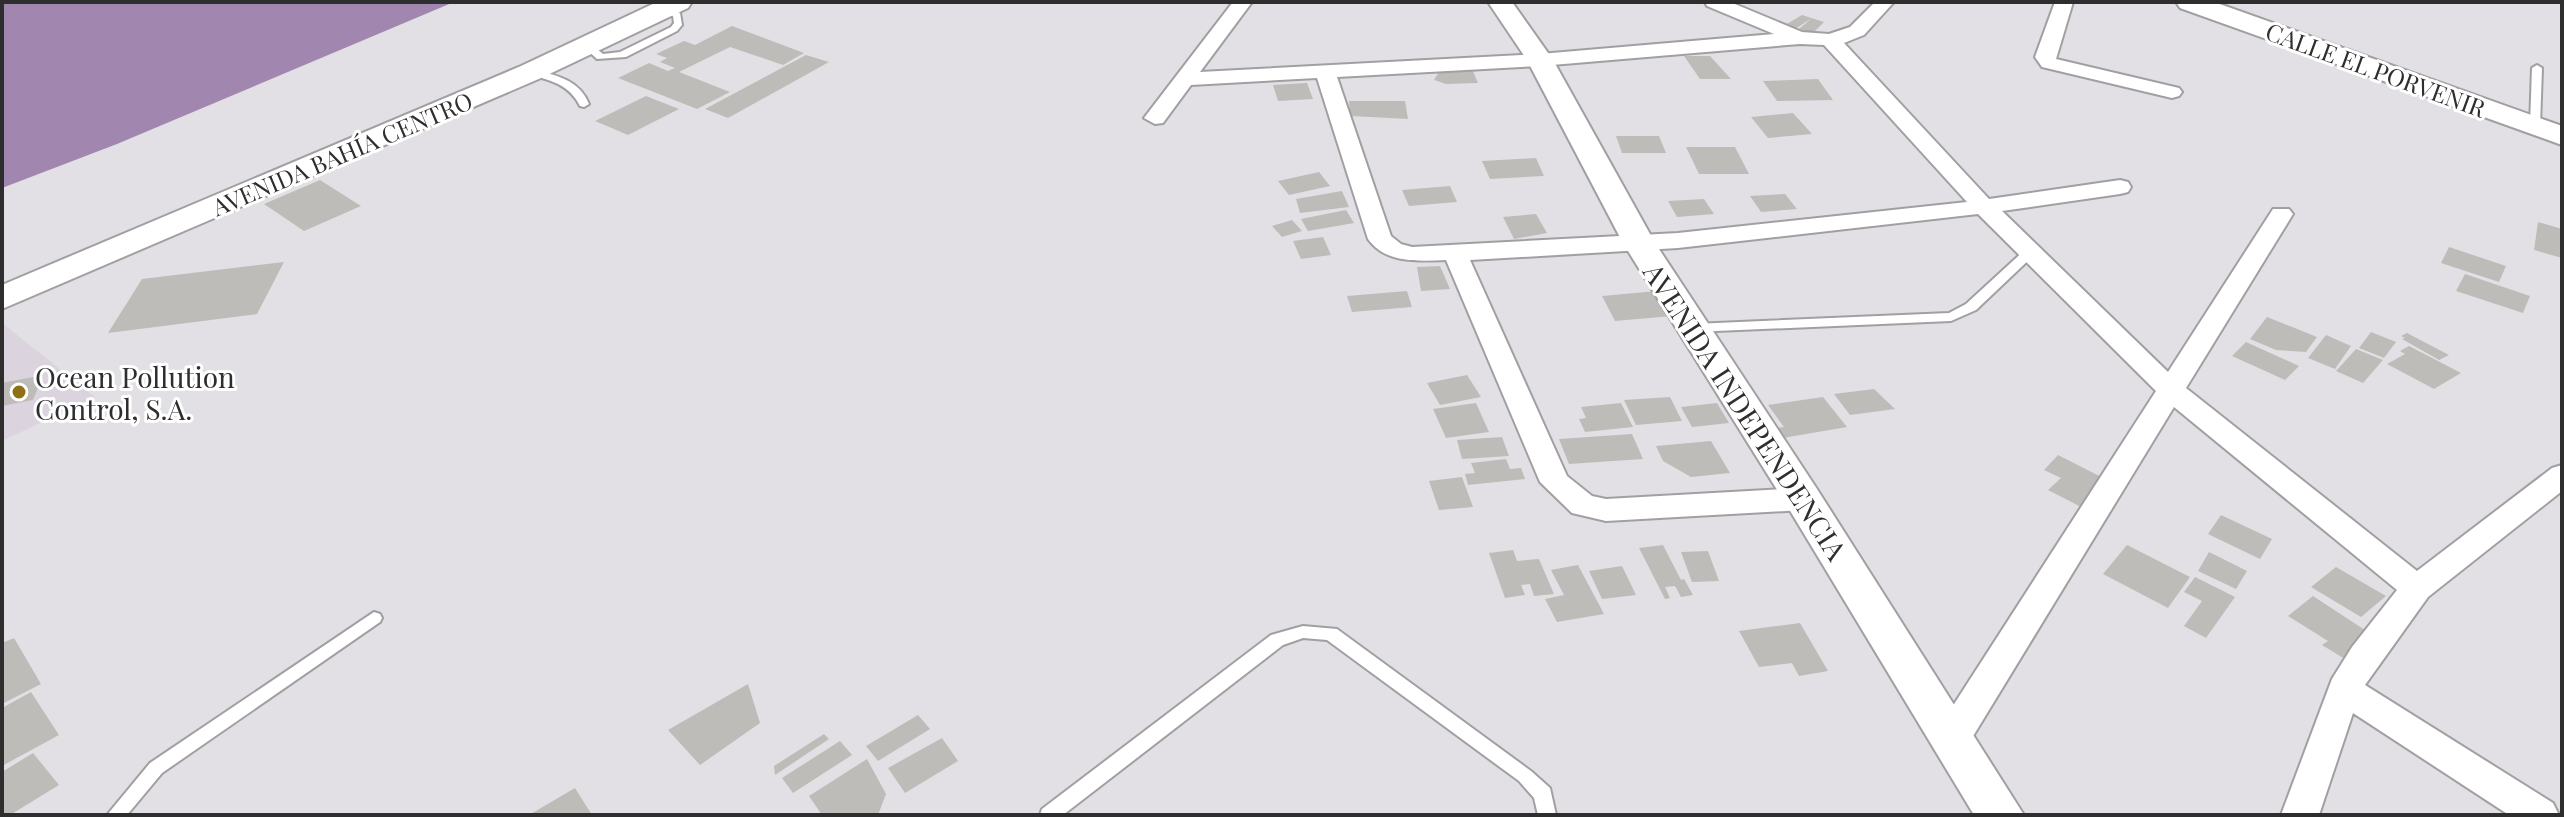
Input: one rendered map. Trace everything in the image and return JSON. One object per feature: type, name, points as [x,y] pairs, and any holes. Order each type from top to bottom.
[{"type":"main road","name":"CALLE EL PORVENIR","points":[[2189,2],[2562,136]]},
{"type":"main road","name":"AVENIDA BAHÍA CENTRO","points":[[2,298],[531,72],[672,5]]},
{"type":"street","points":[[1155,118],[1243,2]]},
{"type":"street","name":"AVENIDA INDEPENDENCIA","points":[[1500,2],[1540,60],[1639,243],[1803,499],[1951,740],[1985,807]]},
{"type":"street","points":[[1714,2],[1800,38]]},
{"type":"street","points":[[1183,79],[1540,60],[1800,38],[1830,40],[1852,36],[1885,2]]},
{"type":"street","points":[[2064,2],[2045,57],[2049,63],[2172,92]]},
{"type":"street","points":[[1830,40],[1985,208],[2171,390],[2417,588]]},
{"type":"street","points":[[1325,71],[1380,239],[1392,249],[1412,254],[1639,243],[1985,208],[2120,187]]},
{"type":"street","points":[[1951,740],[2281,214]]},
{"type":"street","points":[[1455,254],[1555,482],[1583,505],[1606,510],[1803,499]]},
{"type":"street","points":[[2300,815],[2344,689],[2364,656],[2417,588],[2562,475]]},
{"type":"street","points":[[2344,689],[2540,815]]},
{"type":"lane","points":[[2535,126],[2537,68]]},
{"type":"lane","points":[[531,72],[571,85],[581,92],[584,104]]},
{"type":"lane","points":[[1693,328],[1951,317],[1971,307],[2031,251]]},
{"type":"lane","points":[[116,815],[156,768],[374,618]]},
{"type":"lane","points":[[1049,815],[1277,640],[1303,632],[1331,634],[1525,776],[1543,794],[1547,815]]},
{"type":"shaded area","points":[[2,2],[454,2],[117,144],[2,188]]},
{"type":"shaded area","points":[[2,323],[95,397],[2,441]]},
{"type":"building","points":[[1802,15],[1812,18],[1795,29],[1785,25]]},
{"type":"building","points":[[1812,18],[1824,22],[1813,33],[1799,29]]},
{"type":"building","points":[[732,26],[804,53],[783,65],[730,47],[679,72],[730,92],[697,109],[618,78],[649,63],[668,71],[675,68],[660,62],[667,58],[656,54],[684,41],[695,45]]},
{"type":"building","points":[[806,55],[829,62],[728,118],[705,109]]},
{"type":"building","points":[[1684,56],[1710,56],[1731,79],[1700,79]]},
{"type":"building","points":[[1472,69],[1478,83],[1446,84],[1434,80],[1440,70]]},
{"type":"building","points":[[1818,79],[1833,100],[1777,101],[1763,81]]},
{"type":"building","points":[[1307,83],[1313,99],[1278,101],[1273,85]]},
{"type":"building","points":[[646,96],[679,109],[628,135],[595,121]]},
{"type":"building","points":[[1349,101],[1405,101],[1408,119],[1350,116]]},
{"type":"building","points":[[1793,113],[1812,134],[1768,138],[1751,117]]},
{"type":"building","points":[[1616,136],[1659,136],[1666,153],[1622,153]]},
{"type":"building","points":[[1686,147],[1735,147],[1749,174],[1699,174]]},
{"type":"building","points":[[1536,158],[1544,176],[1490,179],[1482,161]]},
{"type":"building","points":[[1319,172],[1330,186],[1289,195],[1278,181]]},
{"type":"building","points":[[320,180],[361,206],[304,231],[264,204]]},
{"type":"building","points":[[1450,186],[1457,202],[1409,206],[1402,190]]},
{"type":"building","points":[[1342,191],[1349,207],[1300,213],[1296,199]]},
{"type":"building","points":[[1785,194],[1797,209],[1761,212],[1750,196]]},
{"type":"building","points":[[1704,199],[1714,214],[1677,217],[1668,201]]},
{"type":"building","points":[[1346,210],[1354,223],[1308,231],[1301,219]]},
{"type":"building","points":[[1536,214],[1547,233],[1514,239],[1503,217]]},
{"type":"building","points":[[1292,220],[1302,231],[1282,237],[1272,226]]},
{"type":"building","points":[[2538,222],[2562,229],[2562,258],[2534,250]]},
{"type":"building","points":[[1323,237],[1331,255],[1301,259],[1293,241]]},
{"type":"building","points":[[2449,247],[2506,266],[2499,282],[2441,263]]},
{"type":"building","points":[[284,262],[257,314],[108,333],[142,279]]},
{"type":"building","points":[[1440,266],[1450,289],[1421,291],[1417,267]]},
{"type":"building","points":[[2465,274],[2530,296],[2523,313],[2456,291]]},
{"type":"building","points":[[1407,291],[1412,307],[1352,312],[1347,296]]},
{"type":"building","points":[[1657,291],[1672,316],[1615,321],[1602,296]]},
{"type":"building","points":[[2267,317],[2317,337],[2306,352],[2276,350],[2250,339]]},
{"type":"building","points":[[2371,332],[2396,342],[2384,358],[2359,348]]},
{"type":"building","points":[[2407,333],[2449,355],[2439,360],[2402,339],[2405,338],[2401,336]]},
{"type":"building","points":[[2326,335],[2351,346],[2335,369],[2308,358]]},
{"type":"building","points":[[2246,342],[2299,366],[2285,380],[2232,356]]},
{"type":"building","points":[[2409,346],[2461,373],[2434,389],[2387,364],[2405,354],[2400,351]]},
{"type":"building","points":[[2356,349],[2383,360],[2363,383],[2336,371]]},
{"type":"building","name":"Ocean Pollution Control, S.A.","points":[[43,375],[33,400],[2,406],[2,383]]},
{"type":"building","points":[[1467,375],[1481,397],[1440,405],[1427,383]]},
{"type":"building","points":[[1874,389],[1895,409],[1850,415],[1834,394]]},
{"type":"building","points":[[1670,397],[1682,421],[1636,425],[1624,400]]},
{"type":"building","points":[[1823,397],[1847,427],[1783,438],[1777,428],[1784,427],[1768,405]]},
{"type":"building","points":[[1476,403],[1489,432],[1446,438],[1433,409]]},
{"type":"building","points":[[1621,403],[1633,427],[1585,432],[1579,419],[1586,418],[1581,407]]},
{"type":"building","points":[[1717,403],[1729,423],[1692,427],[1681,407]]},
{"type":"building","points":[[1632,434],[1643,459],[1569,464],[1559,439]]},
{"type":"building","points":[[1502,437],[1509,456],[1462,459],[1457,440]]},
{"type":"building","points":[[1711,441],[1730,473],[1691,477],[1663,461],[1656,446]]},
{"type":"building","points":[[2058,455],[2111,482],[2085,509],[2048,490],[2061,478],[2044,470]]},
{"type":"building","points":[[1506,459],[1510,469],[1521,468],[1525,479],[1468,485],[1465,474],[1475,473],[1471,463]]},
{"type":"building","points":[[1462,477],[1473,507],[1439,510],[1429,481]]},
{"type":"building","points":[[2221,515],[2272,539],[2260,559],[2208,534]]},
{"type":"building","points":[[1663,545],[1681,580],[1684,579],[1693,595],[1681,597],[1675,586],[1665,587],[1670,598],[1665,599],[1639,548]]},
{"type":"building","points":[[2127,545],[2190,577],[2168,608],[2103,574]]},
{"type":"building","points":[[1513,550],[1517,561],[1539,559],[1554,594],[1534,596],[1530,584],[1521,585],[1525,595],[1505,598],[1489,553]]},
{"type":"building","points":[[1708,551],[1719,581],[1692,582],[1681,552]]},
{"type":"building","points":[[2209,552],[2247,571],[2236,589],[2198,571]]},
{"type":"building","points":[[1578,565],[1604,614],[1557,622],[1545,599],[1564,595],[1551,570]]},
{"type":"building","points":[[1622,566],[1636,595],[1602,599],[1589,571]]},
{"type":"building","points":[[2336,567],[2386,596],[2361,617],[2311,587]]},
{"type":"building","points":[[2195,577],[2235,597],[2206,638],[2184,626],[2202,601],[2184,592]]},
{"type":"building","points":[[2313,596],[2374,636],[2353,664],[2322,645],[2328,641],[2288,616]]},
{"type":"building","points":[[1800,623],[1828,671],[1799,676],[1792,663],[1759,667],[1739,631]]},
{"type":"building","points":[[14,638],[41,684],[2,704],[2,643]]},
{"type":"building","points":[[748,684],[760,723],[700,765],[668,730]]},
{"type":"building","points":[[31,692],[59,735],[2,766],[2,708]]},
{"type":"building","points":[[918,715],[930,729],[878,761],[866,746]]},
{"type":"building","points":[[824,734],[829,739],[775,775],[774,766]]},
{"type":"building","points":[[942,738],[958,761],[905,793],[888,768]]},
{"type":"building","points":[[840,741],[852,755],[793,793],[782,778]]},
{"type":"building","points":[[33,753],[59,785],[10,815],[2,815],[2,772]]},
{"type":"building","points":[[867,759],[886,794],[878,815],[822,815],[809,796]]},
{"type":"building","points":[[575,788],[592,815],[529,815]]},
{"type":"place","name":"Ocean Pollution Control, S.A.","points":[[19,392]]}]
